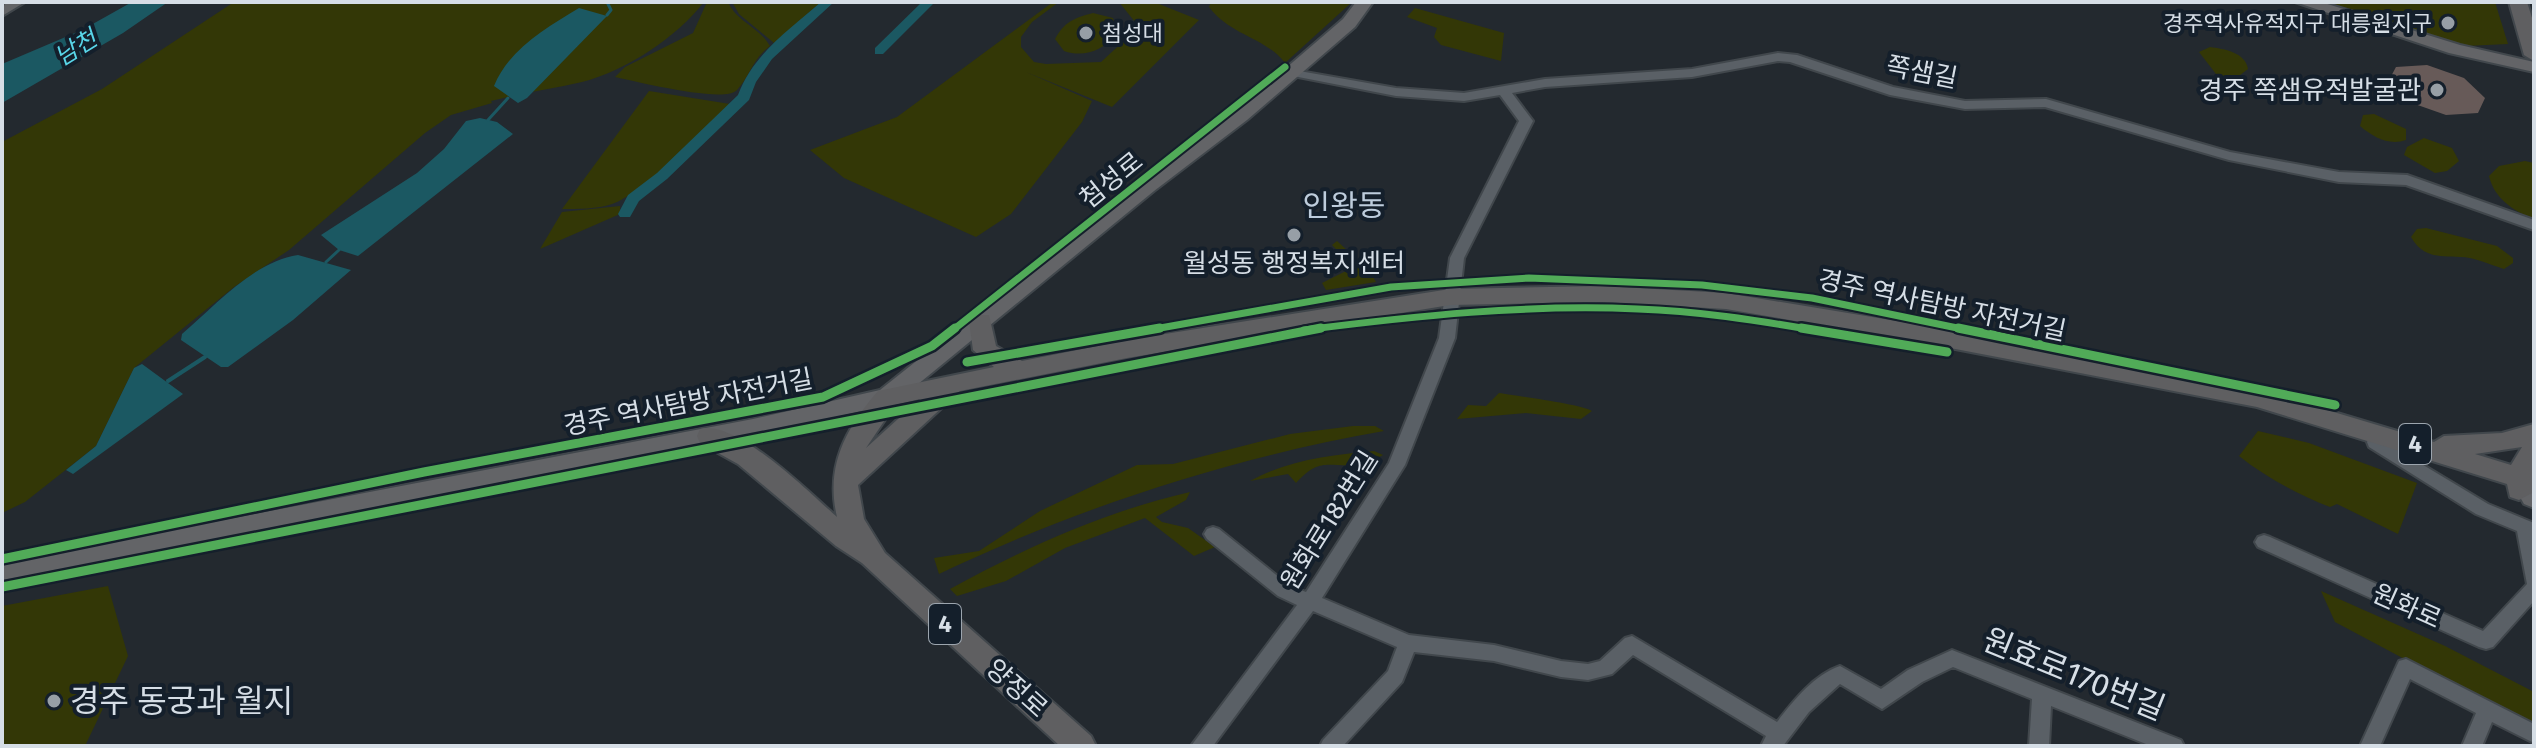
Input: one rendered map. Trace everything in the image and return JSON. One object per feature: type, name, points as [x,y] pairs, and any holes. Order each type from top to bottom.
[{"type":"main road","points":[[2518,2],[2534,55]]},
{"type":"main road","name":"4","points":[[887,397],[1127,349],[1450,297],[1602,294],[1726,301],[2257,398],[2309,412],[2529,489]]},
{"type":"main road","points":[[981,321],[985,350],[1019,371]]},
{"type":"main road","points":[[846,481],[953,384]]},
{"type":"main road","name":"양정로","points":[[887,397],[871,414],[854,445],[844,497],[848,521],[876,561],[1081,746]]},
{"type":"main road","points":[[2309,412],[2442,446],[2502,443],[2534,434]]},
{"type":"main road","points":[[2309,412],[2375,442],[2529,489],[2534,450]]},
{"type":"main road","points":[[709,436],[752,460],[828,528],[876,561]]},
{"type":"street","points":[[2,11],[17,2]]},
{"type":"street","name":"첨성로","points":[[887,397],[1293,72],[1349,23],[1365,2]]},
{"type":"street","points":[[2303,2],[2455,49],[2534,67]]},
{"type":"street","name":"쪽샘길","points":[[1293,72],[1422,95],[1464,97],[1502,89],[1692,73],[1778,57],[1792,58],[1890,91],[1965,105],[2046,103],[2229,156],[2339,177],[2407,180],[2534,225]]},
{"type":"street","name":"원화로182번길","points":[[1201,746],[1310,601],[1397,465],[1447,338],[1457,258],[1526,121],[1502,89]]},
{"type":"street","points":[[2,572],[709,436],[887,397]]},
{"type":"street","points":[[2,563],[700,428],[753,419],[770,423]]},
{"type":"street","points":[[2375,442],[2482,509],[2530,530],[2534,579]]},
{"type":"street","points":[[1213,534],[1284,591],[1408,643],[1481,651],[1588,672],[1605,668],[1632,644],[1775,740]]},
{"type":"street","name":"원화로","points":[[2264,542],[2486,641],[2534,589]]},
{"type":"street","points":[[1330,746],[1395,676],[1408,643]]},
{"type":"street","name":"원효로170번길","points":[[1775,740],[1810,696],[1840,674],[1882,700],[1915,676],[1952,658],[2174,746]]},
{"type":"street","points":[[2370,746],[2406,667],[2534,734]]},
{"type":"street","points":[[2039,746],[2042,696]]},
{"type":"street","points":[[2472,746],[2487,709]]},
{"type":"green space","points":[[234,2],[704,2],[665,40],[616,70],[582,82],[491,101],[451,115],[425,133],[289,250],[234,287],[134,368],[96,446],[25,502],[2,513],[2,142],[102,89]]},
{"type":"green space","points":[[707,2],[728,2],[737,15],[770,46],[737,90],[729,94],[698,93],[615,77],[625,67],[693,33]]},
{"type":"green space","points":[[732,2],[821,2],[774,43],[739,14]]},
{"type":"green space","points":[[1053,2],[1059,2],[1032,22],[1021,37],[1021,47],[1034,62],[1101,62],[1139,27],[1119,2],[1154,2],[1199,20],[1112,107],[1026,72],[1092,101],[1082,122],[1011,214],[976,237],[844,178],[810,150],[897,117]]},
{"type":"green space","points":[[1211,2],[1352,2],[1285,63],[1268,47],[1218,17],[1209,7]]},
{"type":"green space","name":"경주역사유적지구 대릉원지구","points":[[2328,2],[2495,2],[2508,44],[2465,46]]},
{"type":"green space","points":[[1415,8],[1504,33],[1501,61],[1441,45],[1434,37],[1437,28],[1407,17]]},
{"type":"green space","points":[[1093,13],[1113,18],[1117,35],[1093,51],[1079,54],[1064,51],[1055,39],[1058,33],[1070,22]]},
{"type":"green space","points":[[2210,47],[2238,55],[2248,69],[2235,79],[2216,74],[2199,52]]},
{"type":"green space","points":[[649,91],[730,104],[674,160],[625,198],[600,207],[562,209]]},
{"type":"green space","points":[[2374,114],[2406,129],[2406,140],[2393,142],[2382,139],[2360,126],[2363,115]]},
{"type":"green space","points":[[2424,138],[2452,148],[2459,161],[2447,171],[2435,173],[2404,155],[2407,147]]},
{"type":"green space","points":[[2525,161],[2534,163],[2534,219],[2506,203],[2495,191],[2489,176],[2499,166]]},
{"type":"green space","points":[[620,206],[620,214],[540,249],[562,212]]},
{"type":"green space","points":[[2426,228],[2497,246],[2513,258],[2513,263],[2504,269],[2471,258],[2426,252],[2411,237],[2417,229]]},
{"type":"green space","points":[[1337,241],[1369,270],[1376,282],[1326,290],[1322,283],[1354,267],[1332,245]]},
{"type":"green space","points":[[1499,393],[1592,411],[1581,419],[1526,413],[1457,419],[1468,405],[1486,406]]},
{"type":"green space","points":[[1375,426],[1384,431],[1213,470],[1101,506],[939,574],[934,558],[979,551],[1040,511],[1137,465],[1173,464],[1290,434]]},
{"type":"green space","points":[[2258,431],[2309,443],[2417,483],[2398,534],[2337,504],[2330,507],[2306,497],[2239,456]]},
{"type":"green space","points":[[1374,451],[1383,455],[1359,465],[1319,466],[1296,483],[1288,474],[1250,481],[1295,463]]},
{"type":"green space","points":[[1190,492],[1186,500],[1156,517],[1162,522],[1188,528],[1215,547],[1194,556],[1145,518],[1065,548],[1006,581],[957,596],[950,589],[1067,532],[1128,509]]},
{"type":"green space","name":"경주 동궁과 월지","points":[[108,586],[128,656],[85,746],[2,746],[2,606]]},
{"type":"green space","points":[[2321,591],[2445,646],[2534,692],[2534,728],[2335,622]]},
{"type":"water","name":"남천","points":[[132,2],[168,2],[123,33],[2,103],[2,64],[82,30]]},
{"type":"water","points":[[579,8],[607,16],[527,98],[518,103],[494,86],[519,50]]},
{"type":"water","points":[[480,118],[497,122],[513,134],[358,256],[339,250],[321,235],[417,173],[444,149],[466,121]]},
{"type":"water","points":[[298,255],[351,270],[293,320],[228,367],[221,367],[181,340],[182,334],[250,276],[282,259]]},
{"type":"water","points":[[142,364],[183,394],[73,474],[66,470],[96,446],[134,368]]},
{"type":"building","name":"경주 쪽샘유적발굴관","points":[[2427,65],[2464,78],[2485,98],[2478,113],[2446,115],[2409,102],[2388,82],[2396,67]]},
{"type":"waterway","points":[[607,2],[611,10],[607,15]]},
{"type":"waterway","points":[[625,214],[633,198],[662,176],[744,97],[749,82],[767,56],[828,2]]},
{"type":"waterway","points":[[879,51],[929,2]]},
{"type":"waterway","points":[[488,120],[508,98]]},
{"type":"waterway","points":[[326,262],[339,250]]},
{"type":"waterway","points":[[168,381],[205,357]]},
{"type":"cycle path","name":"경주 역사탐방 자전거길","points":[[2,559],[424,472],[823,397],[932,346],[1285,67]]},
{"type":"cycle path","name":"경주 역사탐방 자전거길","points":[[967,362],[1391,287],[1529,278],[1702,285],[1812,298],[2335,405]]},
{"type":"cycle path","points":[[2,587],[1294,331],[1491,311],[1639,309],[1753,320],[1947,352]]},
{"type":"place","name":"경주역사유적지구 대릉원지구","points":[[2448,23]]},
{"type":"place","name":"첨성대","points":[[1086,33]]},
{"type":"place","name":"경주 쪽샘유적발굴관","points":[[2437,90]]},
{"type":"place","name":"월성동 행정복지센터","points":[[1294,235]]},
{"type":"place","name":"경주 동궁과 월지","points":[[54,701]]},
{"type":"district","name":"인왕동","points":[[1344,206]]}]
